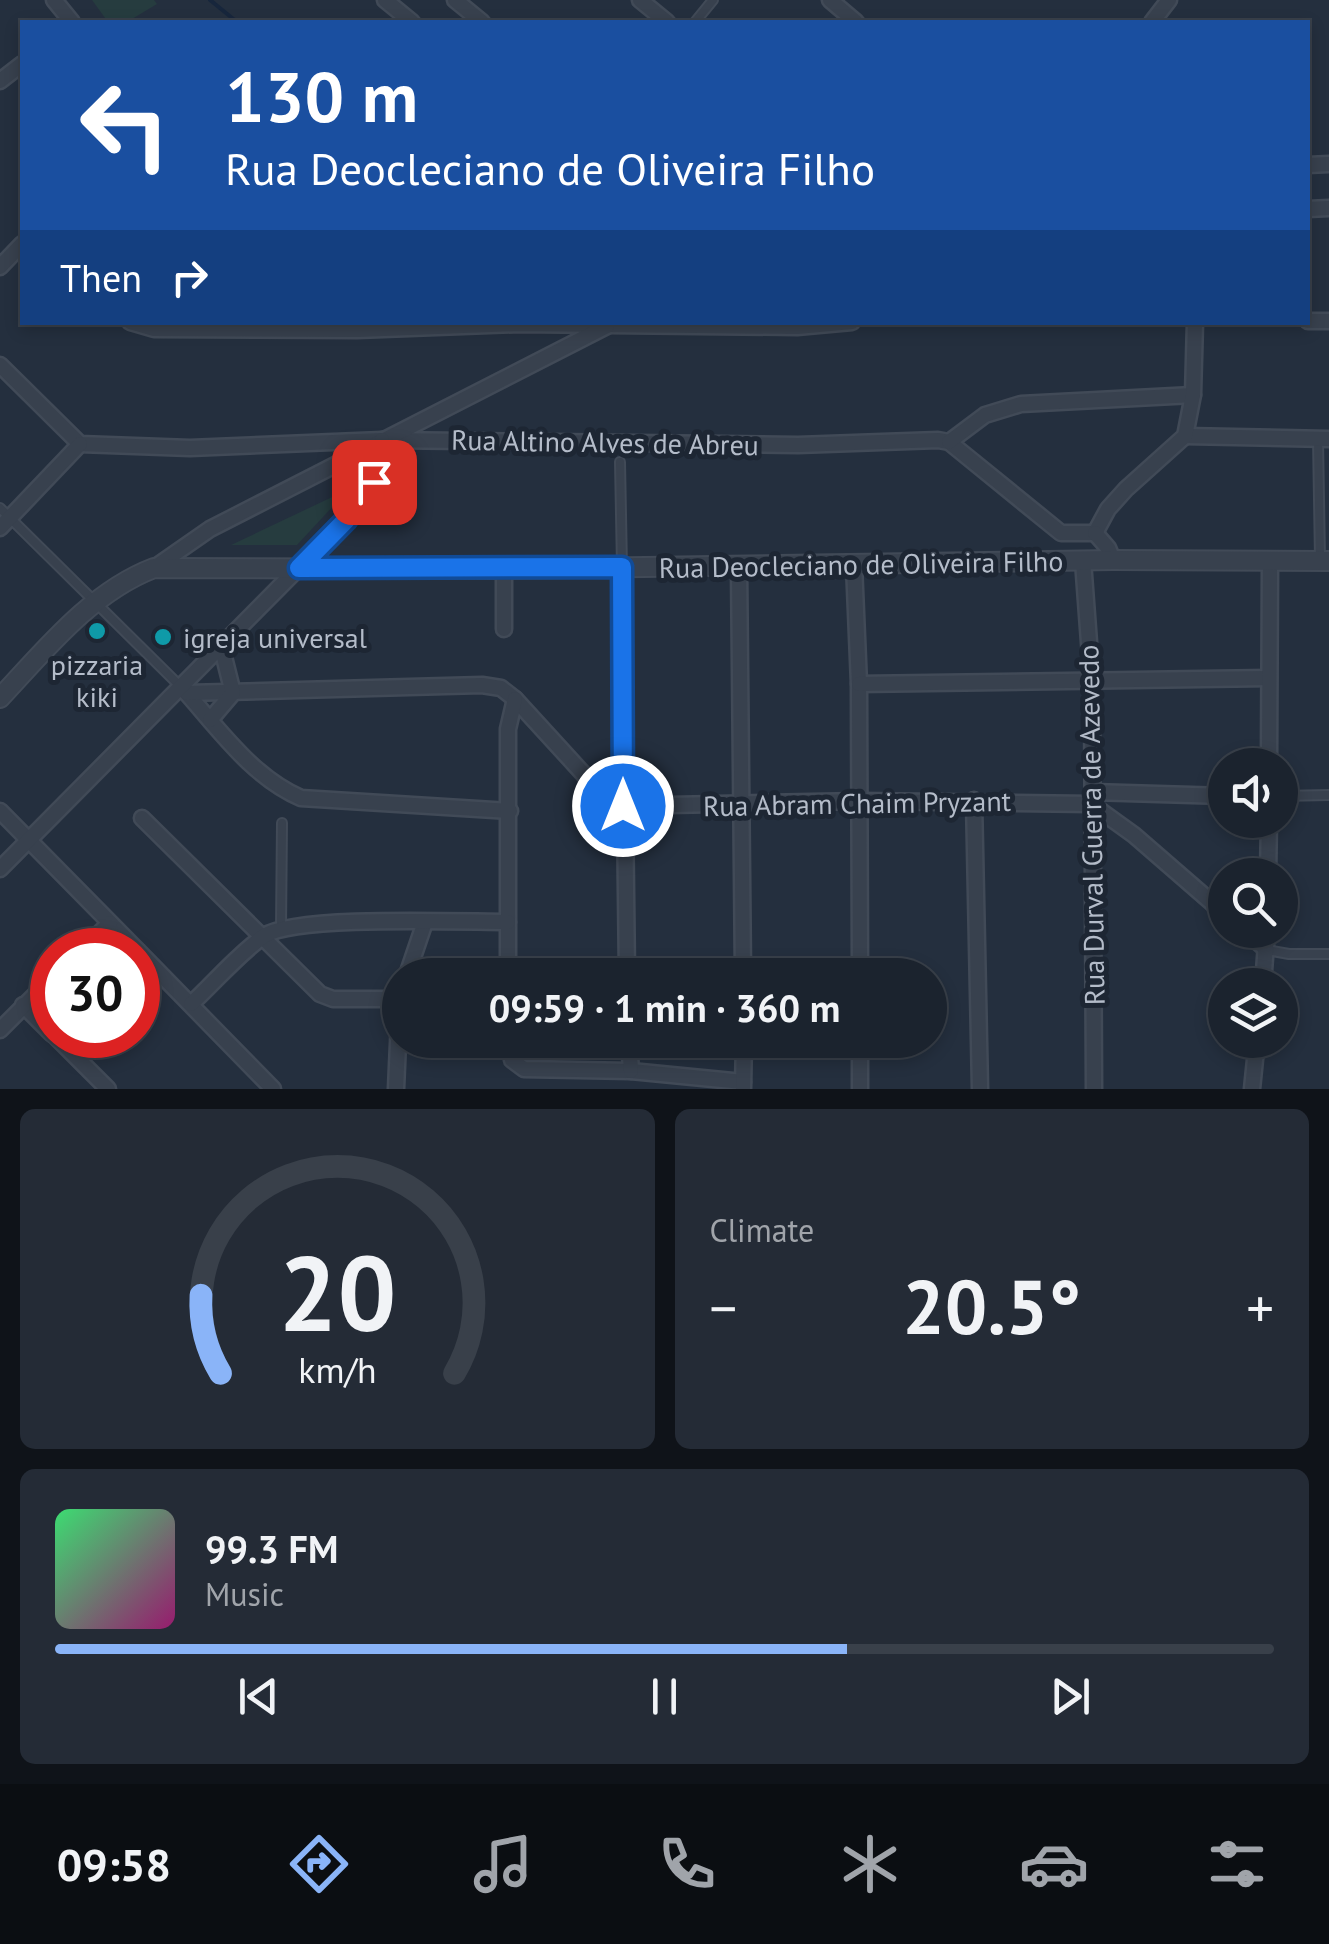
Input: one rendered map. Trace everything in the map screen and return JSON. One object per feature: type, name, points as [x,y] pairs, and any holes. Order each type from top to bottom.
[{"type":"street","points":[[54,0],[70,20]]},
{"type":"street","points":[[385,0],[410,20]]},
{"type":"street","points":[[454,0],[479,20]]},
{"type":"street","points":[[640,0],[665,20]]},
{"type":"street","points":[[830,0],[854,20]]},
{"type":"street","points":[[1154,20],[1169,0]]},
{"type":"street","points":[[0,81],[20,66]]},
{"type":"street","points":[[0,266],[20,246]]},
{"type":"street","points":[[140,325],[154,329],[292,325],[357,330],[492,325]]},
{"type":"street","points":[[0,698],[96,602],[120,584],[154,568],[210,528],[610,325]]},
{"type":"street","points":[[673,325],[818,325]]},
{"type":"street","points":[[1095,533],[1108,509],[1126,489],[1184,436],[1193,395],[1195,325]]},
{"type":"street","points":[[0,365],[80,444],[3,518]]},
{"type":"street","points":[[1095,533],[1061,534],[949,442],[985,415],[1021,404],[1193,395]]},
{"type":"street","points":[[1184,436],[1323,439]]},
{"type":"street","points":[[0,869],[184,691],[346,520],[380,469],[382,440]]},
{"type":"street","name":"Rua Altino Alves de Abreu","points":[[80,444],[190,448],[382,440],[798,445],[949,442]]},
{"type":"street","points":[[1095,533],[1113,560]]},
{"type":"street","points":[[1061,534],[1062,562]]},
{"type":"street","name":"Rua Deocleciano de Oliveira Filho","points":[[154,568],[1113,560],[1324,562]]},
{"type":"street","name":"Rua Durval Guerra de Azevedo","points":[[1083,561],[1092,683],[1094,1089]]},
{"type":"street","points":[[1270,563],[1270,748]]},
{"type":"street","points":[[854,565],[859,684],[860,958]]},
{"type":"street","points":[[739,566],[743,958]]},
{"type":"street","points":[[622,567],[626,958]]},
{"type":"street","points":[[504,568],[504,629]]},
{"type":"street","points":[[222,649],[233,693]]},
{"type":"street","points":[[859,684],[1269,678]]},
{"type":"street","points":[[184,691],[233,693],[482,684],[501,688],[600,792],[623,806]]},
{"type":"street","points":[[184,691],[264,776],[301,798],[510,811]]},
{"type":"street","points":[[210,720],[233,693]]},
{"type":"street","points":[[508,958],[508,729],[515,699]]},
{"type":"street","name":"Rua Abram Chaim Pryzant","points":[[623,806],[1208,796]]},
{"type":"street","points":[[1092,798],[1208,899]]},
{"type":"street","points":[[974,800],[980,1089]]},
{"type":"street","points":[[0,811],[115,928]]},
{"type":"street","points":[[142,818],[326,998],[382,999]]},
{"type":"street","points":[[413,958],[425,922]]},
{"type":"street","points":[[191,1004],[264,937],[281,928],[508,922]]},
{"type":"street","points":[[105,928],[110,923]]},
{"type":"street","points":[[1264,968],[1266,950]]},
{"type":"street","points":[[160,973],[273,1089]]},
{"type":"street","points":[[0,1030],[30,999]]},
{"type":"street","points":[[24,1005],[30,1011]]},
{"type":"street","points":[[77,1058],[108,1089]]},
{"type":"street","points":[[393,1089],[397,1058]]},
{"type":"street","points":[[512,1058],[524,1069],[631,1071],[692,1084],[743,1085],[744,1058]]},
{"type":"street","points":[[630,1058],[631,1071]]},
{"type":"street","points":[[860,1058],[860,1089]]},
{"type":"street","points":[[1252,1088],[1255,1058]]},
{"type":"lane","points":[[697,20],[713,0]]},
{"type":"lane","points":[[1323,439],[1324,562]]},
{"type":"lane","points":[[620,462],[622,567]]},
{"type":"lane","points":[[3,518],[96,602],[184,691]]},
{"type":"lane","points":[[1298,796],[1329,796]]},
{"type":"lane","points":[[281,928],[282,823]]},
{"type":"lane","points":[[1266,950],[1329,954]]},
{"type":"green space","points":[[92,0],[154,0],[157,4],[130,20],[107,20]]},
{"type":"green space","points":[[349,489],[297,545],[231,545]]},
{"type":"waterway","points":[[210,0],[235,20]]},
{"type":"place","name":"pizzaria kiki","points":[[97,631]]},
{"type":"place","name":"igreja universal","points":[[163,637]]},
{"type":"route","points":[[374,482],[346,520],[299,568],[622,567],[623,806]]}]
